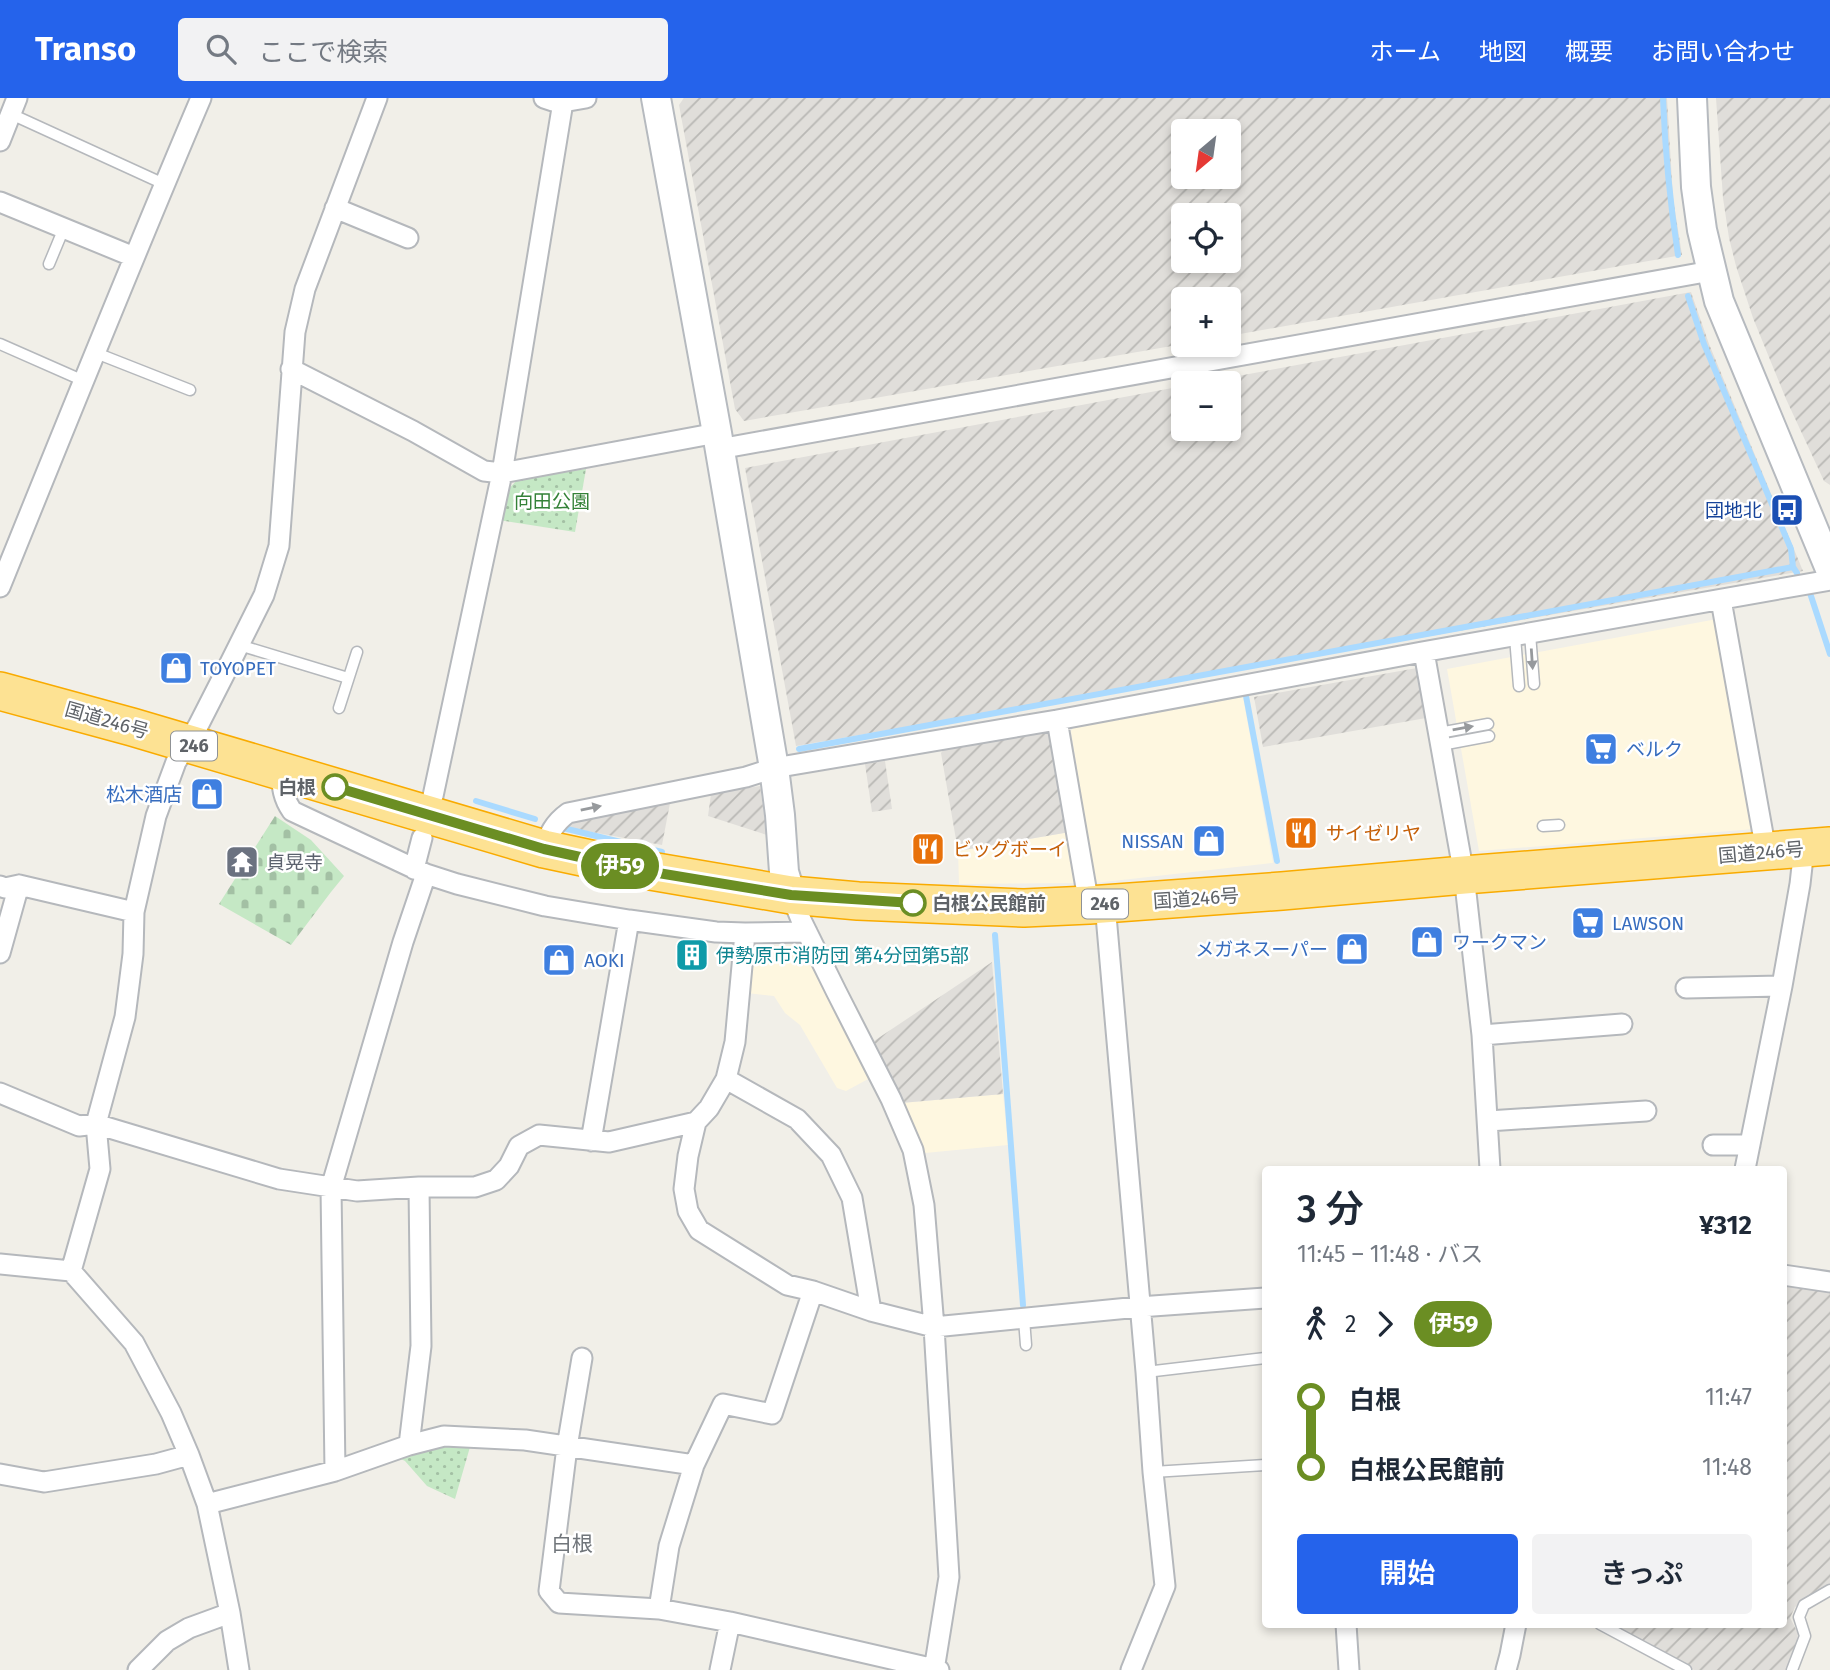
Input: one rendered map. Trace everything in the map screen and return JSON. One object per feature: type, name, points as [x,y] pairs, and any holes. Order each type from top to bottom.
[{"type":"highway","name":"国道246号","points":[[0,691],[118,723],[544,849],[634,869],[791,895],[858,901],[1024,908],[1097,905],[1817,847]]},
{"type":"street","points":[[0,587],[201,98]]},
{"type":"street","points":[[71,1271],[100,1170],[96,1124],[125,1017],[133,954],[134,912],[156,816],[176,762],[198,726],[264,595],[279,546],[295,332],[305,289],[377,98]]},
{"type":"street","points":[[433,796],[502,473],[554,100],[586,98]]},
{"type":"street","points":[[582,1357],[567,1447],[549,1591],[559,1603],[659,1609],[730,1622],[936,1669],[948,1577],[934,1327],[924,1205],[913,1150],[891,1099],[807,932],[784,872],[774,768],[656,98]]},
{"type":"street","points":[[1692,98],[1696,187],[1711,271],[1731,332],[1830,569]]},
{"type":"street","points":[[0,141],[14,106]]},
{"type":"street","points":[[0,202],[134,257]]},
{"type":"street","points":[[335,208],[408,238]]},
{"type":"street","points":[[291,369],[413,431],[484,471],[502,473],[718,441],[1711,271]]},
{"type":"street","points":[[544,849],[551,830],[568,813],[746,777],[774,768],[1057,720],[1830,580]]},
{"type":"street","points":[[1721,600],[1766,851]]},
{"type":"street","points":[[1424,652],[1464,875],[1482,1035],[1490,1166]]},
{"type":"street","points":[[1057,720],[1097,905],[1146,1372],[1164,1586],[1131,1670]]},
{"type":"street","points":[[281,771],[282,792],[292,811],[420,871],[457,884],[545,906],[716,932],[807,932]]},
{"type":"street","points":[[335,1471],[331,1188],[400,955],[420,871],[422,838]]},
{"type":"street","points":[[1746,1166],[1800,884],[1817,847]]},
{"type":"street","points":[[0,953],[10,886],[134,912]]},
{"type":"street","points":[[591,1141],[629,920]]},
{"type":"street","points":[[745,933],[735,1042],[726,1079],[709,1108],[696,1122],[688,1156],[684,1189],[688,1211],[699,1230],[787,1284],[871,1311],[934,1327],[1262,1298]]},
{"type":"street","points":[[1686,988],[1782,986]]},
{"type":"street","points":[[1482,1035],[1622,1024]]},
{"type":"street","points":[[726,1079],[797,1119],[831,1155],[852,1198],[871,1311]]},
{"type":"street","points":[[0,1093],[79,1126],[96,1124],[279,1180],[357,1191],[475,1187],[496,1180],[509,1166],[519,1146],[538,1135],[609,1142],[696,1122]]},
{"type":"street","points":[[1488,1121],[1646,1111]]},
{"type":"street","points":[[1713,1145],[1750,1145]]},
{"type":"street","points":[[409,1445],[421,1346],[419,1187]]},
{"type":"street","points":[[0,1264],[71,1271],[134,1343],[171,1413],[207,1504],[239,1670]]},
{"type":"street","points":[[1787,1276],[1830,1282]]},
{"type":"street","points":[[659,1609],[669,1546],[694,1465],[723,1404],[772,1414],[813,1291]]},
{"type":"street","points":[[207,1504],[335,1471],[409,1445],[444,1436],[525,1440],[694,1465]]},
{"type":"street","points":[[0,1474],[44,1482],[156,1464],[189,1455]]},
{"type":"street","points":[[138,1670],[167,1642],[189,1628],[230,1613]]},
{"type":"street","points":[[720,1670],[730,1622]]},
{"type":"street","points":[[1346,1628],[1349,1670]]},
{"type":"street","points":[[1506,1670],[1515,1628]]},
{"type":"lane","points":[[14,106],[164,184]]},
{"type":"lane","points":[[49,264],[64,228]]},
{"type":"lane","points":[[0,344],[85,381]]},
{"type":"lane","points":[[96,353],[190,390]]},
{"type":"lane","points":[[1523,635],[1534,684]]},
{"type":"lane","points":[[1519,686],[1523,635]]},
{"type":"lane","points":[[239,645],[348,678]]},
{"type":"lane","points":[[339,708],[357,652]]},
{"type":"lane","points":[[1440,739],[1488,724]]},
{"type":"lane","points":[[1440,739],[1489,736]]},
{"type":"lane","points":[[1543,826],[1559,825]]},
{"type":"lane","points":[[1024,1319],[1026,1345]]},
{"type":"lane","points":[[1146,1372],[1262,1358]]},
{"type":"lane","points":[[1153,1472],[1262,1465]]},
{"type":"lane","points":[[1791,1670],[1805,1636],[1799,1617],[1804,1605],[1830,1590]]},
{"type":"lane","points":[[1607,1628],[1686,1670]]},
{"type":"shaded area","points":[[684,98],[1667,98],[1673,198],[1682,255],[1241,334],[1241,287],[1171,287],[1171,346],[744,421],[735,409],[679,105]]},
{"type":"shaded area","points":[[1716,98],[1830,98],[1830,485],[1824,481],[1786,399],[1753,318],[1736,266],[1723,198]]},
{"type":"shaded area","points":[[1691,292],[1709,344],[1803,571],[796,746],[745,468],[1171,388],[1171,441],[1241,441],[1241,375]]},
{"type":"shaded area","name":"ベルク","points":[[1717,619],[1755,829],[1479,851],[1447,669]]},
{"type":"shaded area","points":[[1417,668],[1426,718],[1263,747],[1254,697]]},
{"type":"shaded area","points":[[1243,697],[1273,863],[1095,883],[1071,731],[1076,724]]},
{"type":"shaded area","points":[[1045,731],[1053,739],[1070,832],[958,851],[941,753],[944,749]]},
{"type":"shaded area","points":[[885,761],[892,809],[872,812],[865,764]]},
{"type":"shaded area","points":[[760,786],[767,835],[708,816],[711,794]]},
{"type":"shaded area","points":[[670,803],[662,845],[565,827],[567,821],[584,814]]},
{"type":"shaded area","points":[[1070,832],[1080,883],[959,884],[958,851]]},
{"type":"shaded area","points":[[801,945],[870,1078],[846,1091],[837,1088],[800,1025],[785,1013],[774,996],[747,993],[752,953],[759,946]]},
{"type":"shaded area","points":[[992,962],[1003,1094],[901,1103],[895,1083],[874,1041]]},
{"type":"shaded area","points":[[1003,1094],[1008,1145],[925,1153],[901,1103]]},
{"type":"shaded area","points":[[1787,1283],[1830,1291],[1830,1585],[1795,1607],[1790,1618],[1798,1633],[1797,1645],[1786,1670],[1694,1670],[1615,1628],[1787,1628]]},
{"type":"green space","name":"向田公園","points":[[586,469],[575,532],[498,520],[505,493],[518,479]]},
{"type":"green space","points":[[275,816],[311,840],[344,876],[291,945],[219,904]]},
{"type":"green space","points":[[446,1447],[470,1447],[455,1499],[427,1486],[405,1461],[397,1457]]},
{"type":"waterway","points":[[1663,98],[1668,177],[1678,255]]},
{"type":"waterway","points":[[1688,296],[1704,344],[1791,549],[1793,567],[1797,573]]},
{"type":"waterway","points":[[799,749],[1793,567]]},
{"type":"waterway","points":[[1810,593],[1830,654]]},
{"type":"waterway","points":[[1246,696],[1277,861]]},
{"type":"waterway","points":[[476,801],[535,819]]},
{"type":"waterway","points":[[563,828],[662,852]]},
{"type":"waterway","points":[[995,935],[1023,1305]]},
{"type":"bus line","name":"伊59","points":[[335,787],[544,849],[634,869],[791,895],[913,903]]},
{"type":"place","name":"団地北","points":[[1787,510]]},
{"type":"place","name":"TOYOPET","points":[[176,668]]},
{"type":"place","name":"ベルク","points":[[1601,749]]},
{"type":"place","name":"白根","points":[[335,787]]},
{"type":"place","name":"松木酒店","points":[[207,794]]},
{"type":"place","name":"サイゼリヤ","points":[[1301,833]]},
{"type":"place","name":"NISSAN","points":[[1209,841]]},
{"type":"place","name":"ビッグボーイ","points":[[928,849]]},
{"type":"place","name":"貞晃寺","points":[[242,862]]},
{"type":"place","name":"白根公民館前","points":[[913,903]]},
{"type":"place","name":"LAWSON","points":[[1588,923]]},
{"type":"place","name":"ワークマン","points":[[1427,942]]},
{"type":"place","name":"メガネスーパー","points":[[1352,949]]},
{"type":"place","name":"伊勢原市消防団 第4分団第5部","points":[[692,955]]},
{"type":"place","name":"AOKI","points":[[559,960]]},
{"type":"district","name":"白根","points":[[572,1544]]}]
